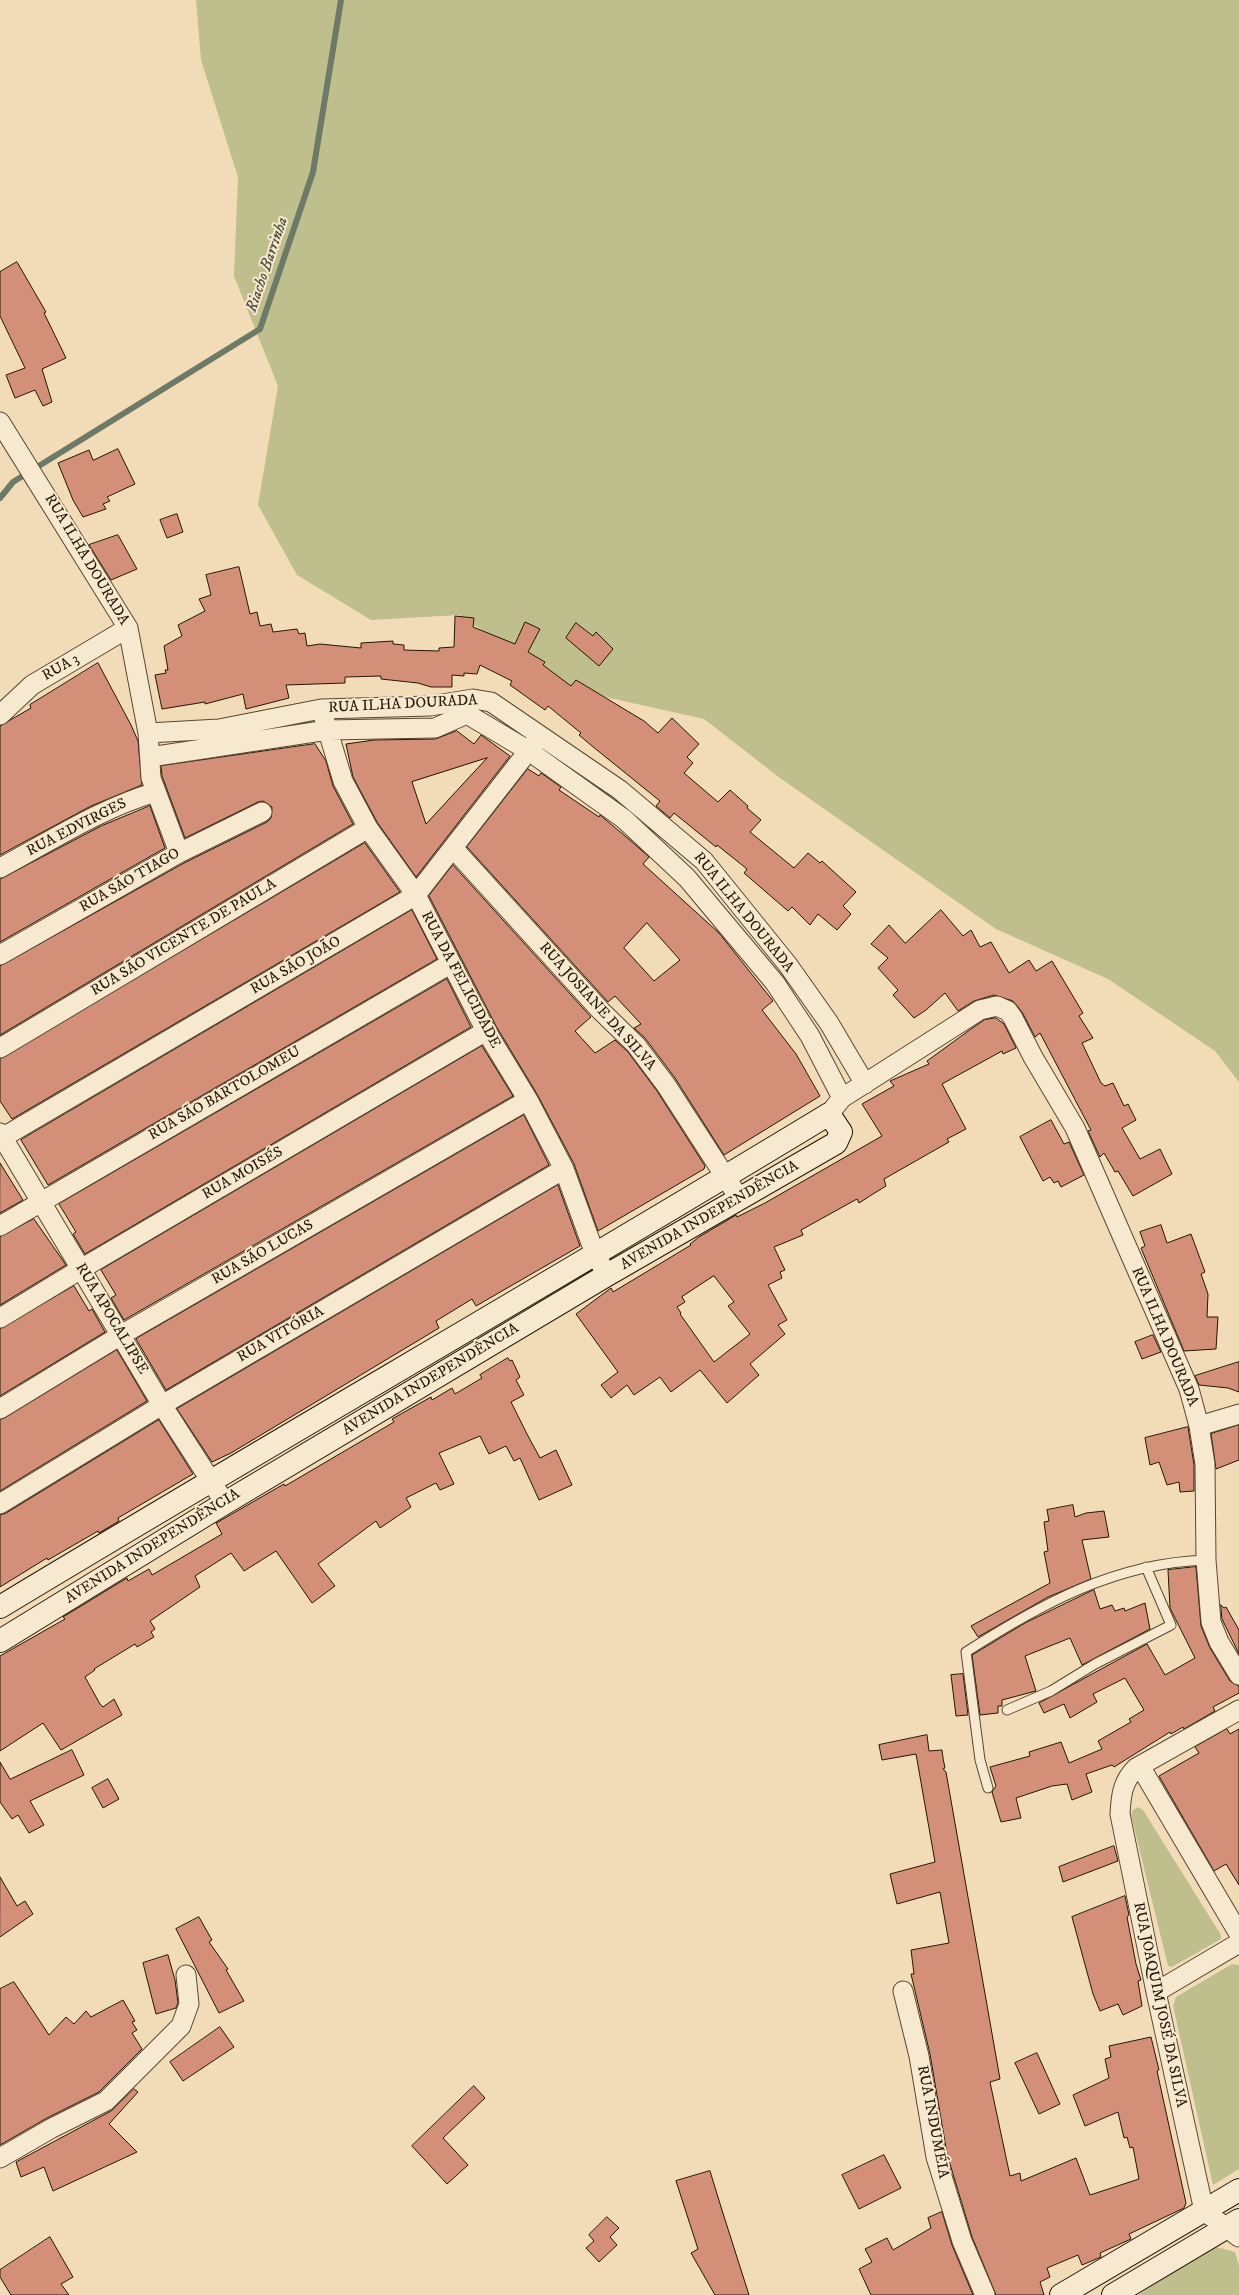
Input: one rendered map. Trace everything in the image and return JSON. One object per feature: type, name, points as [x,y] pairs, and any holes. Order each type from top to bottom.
[{"type":"main road","name":"AVENIDA INDEPENDÊNCIA","points":[[0,1608],[210,1480],[726,1177],[836,1106],[841,1132],[836,1143],[607,1275],[225,1503],[4,1631]]},
{"type":"main road","points":[[411,1362],[424,1385]]},
{"type":"main road","points":[[1061,2295],[1239,2190]]},
{"type":"main road","points":[[1113,2295],[1234,2228]]},
{"type":"street","name":"RUA ILHA DOURADA","points":[[0,422],[41,485],[128,628],[148,733],[219,729],[321,709],[439,705],[473,699],[491,702],[620,790],[704,861],[751,917],[829,1023],[865,1084]]},
{"type":"street","name":"RUA 3","points":[[0,715],[32,685],[128,628]]},
{"type":"street","points":[[435,728],[439,705]]},
{"type":"street","name":"RUA DA FELICIDADE","points":[[321,709],[344,781],[368,828],[416,895],[450,964],[486,1031],[528,1100],[564,1169],[596,1254],[607,1275]]},
{"type":"street","name":"RUA ILHA DOURADA","points":[[150,757],[328,730],[435,728],[467,714],[528,751],[624,818],[687,878],[775,983],[810,1036],[836,1106]]},
{"type":"street","points":[[148,733],[151,778],[179,853]]},
{"type":"street","name":"RUA SÃO JOÃO","points":[[1,1136],[416,895],[541,735]]},
{"type":"street","name":"RUA EDVIRGES","points":[[0,868],[107,810],[128,800],[156,792]]},
{"type":"street","name":"RUA SÃO TIAGO","points":[[0,955],[179,853],[262,812]]},
{"type":"street","name":"RUA SÃO VICENTE DE PAULA","points":[[0,1048],[368,828]]},
{"type":"street","name":"RUA JOSIANE DA SILVA","points":[[453,848],[601,1011],[636,1044],[666,1085],[739,1198]]},
{"type":"street","points":[[687,878],[704,861]]},
{"type":"street","name":"RUA SÃO BARTOLOMEU","points":[[0,1226],[40,1200],[450,964]]},
{"type":"street","name":"AVENIDA INDEPENDÊNCIA","points":[[836,1106],[865,1084],[980,1010],[997,1006],[1008,1011],[1014,1018]]},
{"type":"street","name":"RUA ILHA DOURADA","points":[[1014,1018],[1032,1057],[1075,1128],[1189,1389],[1200,1426],[1205,1464],[1206,1560],[1211,1622],[1219,1642],[1239,1675]]},
{"type":"street","points":[[810,1036],[829,1023]]},
{"type":"street","name":"RUA MOISÉS","points":[[0,1318],[81,1268],[486,1031]]},
{"type":"street","name":"RUA SÃO LUCAS","points":[[0,1409],[120,1335],[528,1100]]},
{"type":"street","name":"RUA APOCALIPSE","points":[[1,1136],[162,1405],[225,1503]]},
{"type":"street","name":"RUA VITÓRIA","points":[[0,1504],[162,1405],[564,1169]]},
{"type":"street","points":[[1200,1426],[1239,1414]]},
{"type":"street","points":[[1238,1713],[1135,1770],[1239,1934]]},
{"type":"street","name":"RUA JOAQUIM JOSÉ DA SILVA","points":[[1135,1770],[1123,1787],[1120,1814],[1156,1992],[1204,2211]]},
{"type":"street","points":[[1156,1992],[1239,1943]]},
{"type":"street","points":[[0,2158],[52,2128],[106,2101],[158,2050],[182,2026],[189,2004],[186,1975]]},
{"type":"street","name":"RUA INDUMÉIA","points":[[903,1991],[919,2056],[936,2158],[962,2240],[985,2295]]},
{"type":"street","points":[[1204,2211],[1234,2228]]},
{"type":"lane","points":[[988,1788],[980,1760],[966,1652],[999,1631],[1062,1596],[1127,1571],[1179,1561],[1206,1560]]},
{"type":"lane","points":[[1007,1710],[1051,1691],[1095,1664],[1171,1625],[1146,1567]]},
{"type":"green space","points":[[196,0],[1239,0],[1239,1082],[1215,1051],[1108,979],[996,929],[780,778],[704,719],[574,690],[459,615],[371,620],[297,575],[258,505],[278,386],[234,276],[238,177],[201,60]]},
{"type":"green space","points":[[1138,1807],[1143,1810],[1221,1935],[1221,1939],[1172,1967],[1168,1966],[1131,1815],[1133,1810]]},
{"type":"green space","points":[[1232,1964],[1239,1965],[1239,2169],[1213,2185],[1173,2006],[1176,1997]]},
{"type":"green space","points":[[1212,2246],[1235,2252],[1239,2266],[1239,2295],[1138,2295]]},
{"type":"building","points":[[17,262],[46,312],[44,313],[66,358],[42,369],[52,402],[43,406],[35,390],[15,398],[6,375],[25,368],[0,316],[0,272]]},
{"type":"building","points":[[118,449],[135,484],[107,497],[110,501],[103,504],[106,509],[83,517],[73,500],[58,463],[89,450],[93,460]]},
{"type":"building","points":[[177,514],[183,532],[167,538],[160,520]]},
{"type":"building","points":[[118,535],[137,569],[111,580],[89,545]]},
{"type":"building","points":[[239,567],[250,614],[257,612],[260,626],[271,624],[273,632],[297,629],[299,634],[305,633],[307,646],[320,644],[361,648],[361,643],[393,641],[393,644],[404,645],[404,650],[439,651],[439,648],[454,647],[455,616],[474,618],[473,627],[515,644],[525,622],[540,629],[528,652],[545,662],[543,665],[571,686],[576,680],[644,721],[658,733],[672,718],[699,744],[687,757],[693,763],[684,773],[718,802],[730,790],[761,820],[750,832],[794,868],[808,853],[820,863],[822,861],[856,892],[843,906],[851,914],[837,930],[818,914],[810,925],[792,907],[788,911],[744,873],[747,869],[717,845],[716,847],[674,813],[670,818],[656,806],[660,801],[579,735],[581,733],[548,706],[545,710],[510,685],[512,681],[480,665],[477,674],[464,673],[464,676],[452,675],[452,687],[431,687],[418,683],[381,679],[381,676],[345,677],[345,683],[286,685],[289,698],[246,709],[243,694],[205,704],[205,702],[162,709],[155,675],[166,673],[165,670],[168,670],[164,646],[182,636],[178,625],[205,611],[199,599],[211,595],[206,575]]},
{"type":"building","points":[[576,623],[593,636],[596,632],[613,649],[599,666],[566,638]]},
{"type":"building","points":[[98,663],[138,741],[142,785],[91,806],[0,855],[0,726],[31,708],[30,705]]},
{"type":"building","points":[[457,731],[474,744],[481,735],[510,756],[416,877],[377,822],[353,777],[346,744],[374,740],[435,739]],"holes":[[[487,758],[426,824],[412,782]]]},
{"type":"building","points":[[315,744],[326,761],[333,786],[353,824],[0,1035],[0,966],[184,863],[267,822],[271,818],[272,807],[263,801],[258,802],[185,838],[162,776],[161,766]]},
{"type":"building","points":[[528,769],[539,776],[541,773],[561,787],[559,790],[599,817],[600,815],[649,857],[643,864],[719,933],[773,1001],[762,1010],[796,1054],[820,1096],[724,1155],[675,1078],[645,1038],[634,1028],[641,1024],[615,996],[608,1002],[467,847]],"holes":[[[647,923],[680,960],[654,981],[624,948]]]},
{"type":"building","points":[[150,806],[165,848],[0,942],[0,879],[101,826]]},
{"type":"building","points":[[365,843],[400,892],[12,1119],[0,1101],[0,1059]]},
{"type":"building","points":[[453,865],[591,1017],[575,1031],[595,1053],[615,1040],[628,1052],[657,1091],[705,1166],[704,1169],[598,1231],[574,1164],[537,1094],[496,1026],[429,896]]},
{"type":"building","points":[[412,910],[437,959],[48,1185],[21,1140]]},
{"type":"building","points":[[941,910],[963,936],[971,930],[980,947],[991,942],[1009,973],[1029,960],[1036,971],[1052,961],[1083,1013],[1079,1016],[1093,1038],[1082,1043],[1101,1083],[1105,1086],[1113,1083],[1124,1106],[1128,1104],[1136,1120],[1122,1128],[1140,1159],[1160,1149],[1172,1174],[1133,1196],[1118,1171],[1115,1172],[1104,1153],[1100,1157],[1088,1131],[1091,1130],[1040,1033],[1035,1037],[1022,1012],[1013,1001],[994,995],[974,1001],[958,1011],[945,993],[926,1010],[914,1018],[893,995],[898,990],[878,968],[888,958],[871,944],[889,925],[905,943]]},
{"type":"building","points":[[447,979],[471,1027],[85,1254],[73,1234],[76,1232],[59,1204]]},
{"type":"building","points":[[996,1018],[1004,1024],[1016,1048],[1003,1054],[1002,1051],[942,1084],[966,1129],[947,1139],[949,1142],[884,1179],[886,1186],[859,1203],[857,1199],[801,1230],[803,1235],[774,1247],[785,1270],[780,1272],[782,1278],[768,1285],[787,1320],[778,1325],[785,1334],[750,1364],[759,1375],[727,1403],[700,1370],[671,1392],[660,1377],[634,1395],[627,1385],[611,1398],[601,1385],[618,1372],[576,1314],[611,1288],[613,1292],[691,1245],[690,1244],[699,1237],[736,1215],[737,1217],[765,1203],[882,1136],[862,1104],[894,1086],[890,1081],[929,1064],[927,1061],[984,1020]],"holes":[[[714,1276],[734,1302],[728,1306],[750,1334],[714,1362],[680,1314],[681,1313],[677,1307],[685,1302],[682,1297]]]},
{"type":"building","points":[[482,1046],[513,1096],[124,1320],[111,1298],[116,1295],[101,1270]]},
{"type":"building","points":[[524,1115],[549,1165],[166,1390],[136,1339]]},
{"type":"building","points":[[1051,1120],[1064,1144],[1069,1142],[1084,1175],[1061,1187],[1058,1181],[1054,1183],[1050,1177],[1043,1181],[1020,1137]]},
{"type":"building","points":[[0,1163],[23,1200],[0,1213]]},
{"type":"building","points":[[558,1185],[580,1246],[476,1306],[472,1299],[436,1321],[439,1328],[231,1453],[212,1462],[177,1409]]},
{"type":"building","points":[[34,1219],[66,1265],[0,1305],[0,1237]]},
{"type":"building","points":[[1161,1225],[1167,1243],[1191,1234],[1205,1272],[1201,1274],[1208,1294],[1207,1317],[1218,1317],[1216,1349],[1184,1351],[1141,1248],[1145,1246],[1140,1232]]},
{"type":"building","points":[[74,1286],[89,1311],[92,1309],[105,1332],[0,1396],[0,1329]]},
{"type":"building","points":[[1153,1335],[1161,1352],[1142,1359],[1135,1342]]},
{"type":"building","points":[[117,1350],[147,1401],[0,1491],[0,1420]]},
{"type":"building","points":[[508,1358],[510,1361],[512,1360],[520,1377],[516,1380],[524,1395],[511,1402],[527,1434],[540,1458],[556,1450],[572,1485],[539,1500],[520,1458],[514,1461],[506,1446],[489,1454],[480,1436],[439,1453],[454,1484],[440,1490],[436,1483],[406,1498],[411,1507],[380,1528],[376,1521],[318,1564],[335,1586],[312,1603],[276,1551],[244,1571],[231,1553],[195,1576],[200,1587],[150,1621],[155,1629],[151,1632],[154,1637],[137,1647],[135,1644],[94,1669],[95,1670],[85,1677],[100,1704],[103,1707],[114,1699],[122,1715],[61,1750],[43,1723],[0,1751],[0,1656],[65,1619],[63,1617],[127,1578],[128,1581],[149,1569],[152,1575],[222,1534],[216,1523],[284,1484],[285,1486],[394,1422],[392,1419],[431,1397],[432,1400],[452,1388],[455,1394],[482,1378],[480,1375]]},
{"type":"building","points":[[1239,1362],[1239,1392],[1228,1388],[1199,1385],[1195,1376]]},
{"type":"building","points":[[159,1420],[193,1474],[118,1518],[119,1521],[99,1533],[98,1531],[48,1560],[47,1558],[0,1587],[0,1515],[6,1513]]},
{"type":"building","points":[[1239,1425],[1239,1460],[1216,1469],[1211,1434]]},
{"type":"building","points":[[1188,1427],[1194,1465],[1194,1491],[1180,1492],[1179,1482],[1167,1485],[1159,1462],[1150,1465],[1145,1438]]},
{"type":"building","points":[[1073,1505],[1075,1517],[1086,1513],[1104,1511],[1109,1537],[1082,1540],[1091,1579],[1048,1597],[978,1637],[971,1626],[1050,1583],[1044,1552],[1048,1551],[1044,1522],[1049,1521],[1047,1510]]},
{"type":"building","points":[[1196,1567],[1201,1626],[1210,1648],[1230,1681],[1239,1686],[1239,1693],[1213,1707],[1215,1711],[1184,1729],[1183,1727],[1171,1734],[1170,1732],[1114,1767],[1112,1765],[1086,1774],[1092,1792],[1072,1800],[1067,1784],[1052,1786],[1016,1798],[1021,1818],[1001,1822],[992,1792],[996,1786],[990,1767],[1030,1756],[1029,1752],[1061,1742],[1069,1763],[1102,1749],[1098,1741],[1131,1722],[1129,1719],[1144,1710],[1125,1678],[1093,1694],[1097,1702],[1070,1718],[1064,1704],[1044,1713],[1039,1703],[1147,1644],[1165,1675],[1195,1658],[1170,1608],[1168,1570]]},
{"type":"building","points":[[1094,1590],[1100,1609],[1112,1605],[1115,1611],[1124,1608],[1125,1611],[1145,1603],[1150,1629],[1082,1665],[1070,1638],[1025,1656],[1036,1691],[1002,1700],[1002,1706],[998,1706],[998,1713],[980,1715],[972,1655],[1025,1623]]},
{"type":"building","points":[[1221,1605],[1224,1608],[1226,1607],[1239,1630],[1239,1654],[1222,1619]]},
{"type":"building","points":[[963,1674],[968,1715],[956,1716],[951,1675]]},
{"type":"building","points":[[1227,1729],[1230,1734],[1239,1729],[1239,1885],[1226,1864],[1214,1871],[1159,1776],[1199,1753],[1195,1747]]},
{"type":"building","points":[[927,1735],[929,1751],[942,1750],[945,1768],[943,1769],[946,1772],[1000,2079],[990,2082],[1010,2176],[1020,2173],[1021,2181],[1076,2158],[1090,2195],[1139,2179],[1133,2147],[1130,2148],[1127,2137],[1124,2138],[1118,2112],[1085,2126],[1073,2095],[1109,2078],[1105,2059],[1111,2057],[1109,2046],[1151,2037],[1159,2070],[1157,2071],[1186,2203],[1184,2208],[1129,2234],[1131,2239],[1100,2253],[1101,2257],[1082,2265],[1078,2255],[1047,2268],[1050,2277],[1040,2282],[1044,2295],[996,2295],[972,2237],[947,2154],[930,2054],[911,1974],[914,1974],[911,1950],[949,1943],[940,1892],[897,1904],[890,1874],[935,1862],[916,1754],[882,1760],[879,1745]]},
{"type":"building","points":[[72,1750],[84,1775],[30,1801],[44,1825],[29,1833],[18,1815],[12,1819],[0,1802],[0,1762],[10,1779]]},
{"type":"building","points":[[108,1779],[119,1799],[103,1808],[92,1788]]},
{"type":"building","points":[[1114,1846],[1118,1861],[1063,1882],[1059,1867]]},
{"type":"building","points":[[0,1877],[17,1906],[25,1901],[33,1914],[0,1937]]},
{"type":"building","points":[[1125,1896],[1129,1915],[1127,1917],[1136,1964],[1141,1980],[1138,1981],[1142,2006],[1123,2015],[1118,2004],[1100,2011],[1093,1994],[1072,1917]]},
{"type":"building","points":[[199,1917],[212,1940],[209,1942],[228,1969],[226,1970],[244,2001],[219,2013],[176,1929]]},
{"type":"building","points":[[168,1955],[175,1980],[178,2003],[176,2008],[156,2014],[143,1963]]},
{"type":"building","points":[[14,1982],[49,2035],[66,2017],[74,2024],[86,2011],[91,2017],[123,2000],[135,2021],[132,2022],[137,2030],[132,2033],[142,2049],[99,2092],[47,2118],[0,2145],[0,1989]]},
{"type":"building","points":[[220,2027],[234,2047],[183,2081],[170,2062]]},
{"type":"building","points":[[1037,2053],[1060,2104],[1039,2114],[1015,2063]]},
{"type":"building","points":[[474,2086],[485,2098],[443,2138],[468,2165],[447,2184],[412,2146]]},
{"type":"building","points":[[134,2089],[138,2092],[109,2124],[137,2152],[53,2191],[44,2167],[21,2177],[16,2162],[111,2111]]},
{"type":"building","points":[[884,2155],[901,2188],[859,2209],[842,2175]]},
{"type":"building","points":[[710,2171],[749,2295],[715,2295],[691,2253],[698,2249],[676,2181]]},
{"type":"building","points":[[942,2212],[952,2245],[973,2295],[871,2295],[859,2269],[872,2262],[865,2249],[887,2238],[893,2250],[931,2228],[928,2218]]},
{"type":"building","points":[[607,2217],[619,2228],[610,2237],[617,2245],[599,2262],[586,2248],[594,2241],[589,2235]]},
{"type":"building","points":[[50,2237],[73,2277],[61,2284],[69,2295],[11,2295],[0,2277],[0,2270]]},
{"type":"waterway","name":"Riacho Barrinha","points":[[0,498],[13,482],[260,329],[313,172],[341,0]]}]
